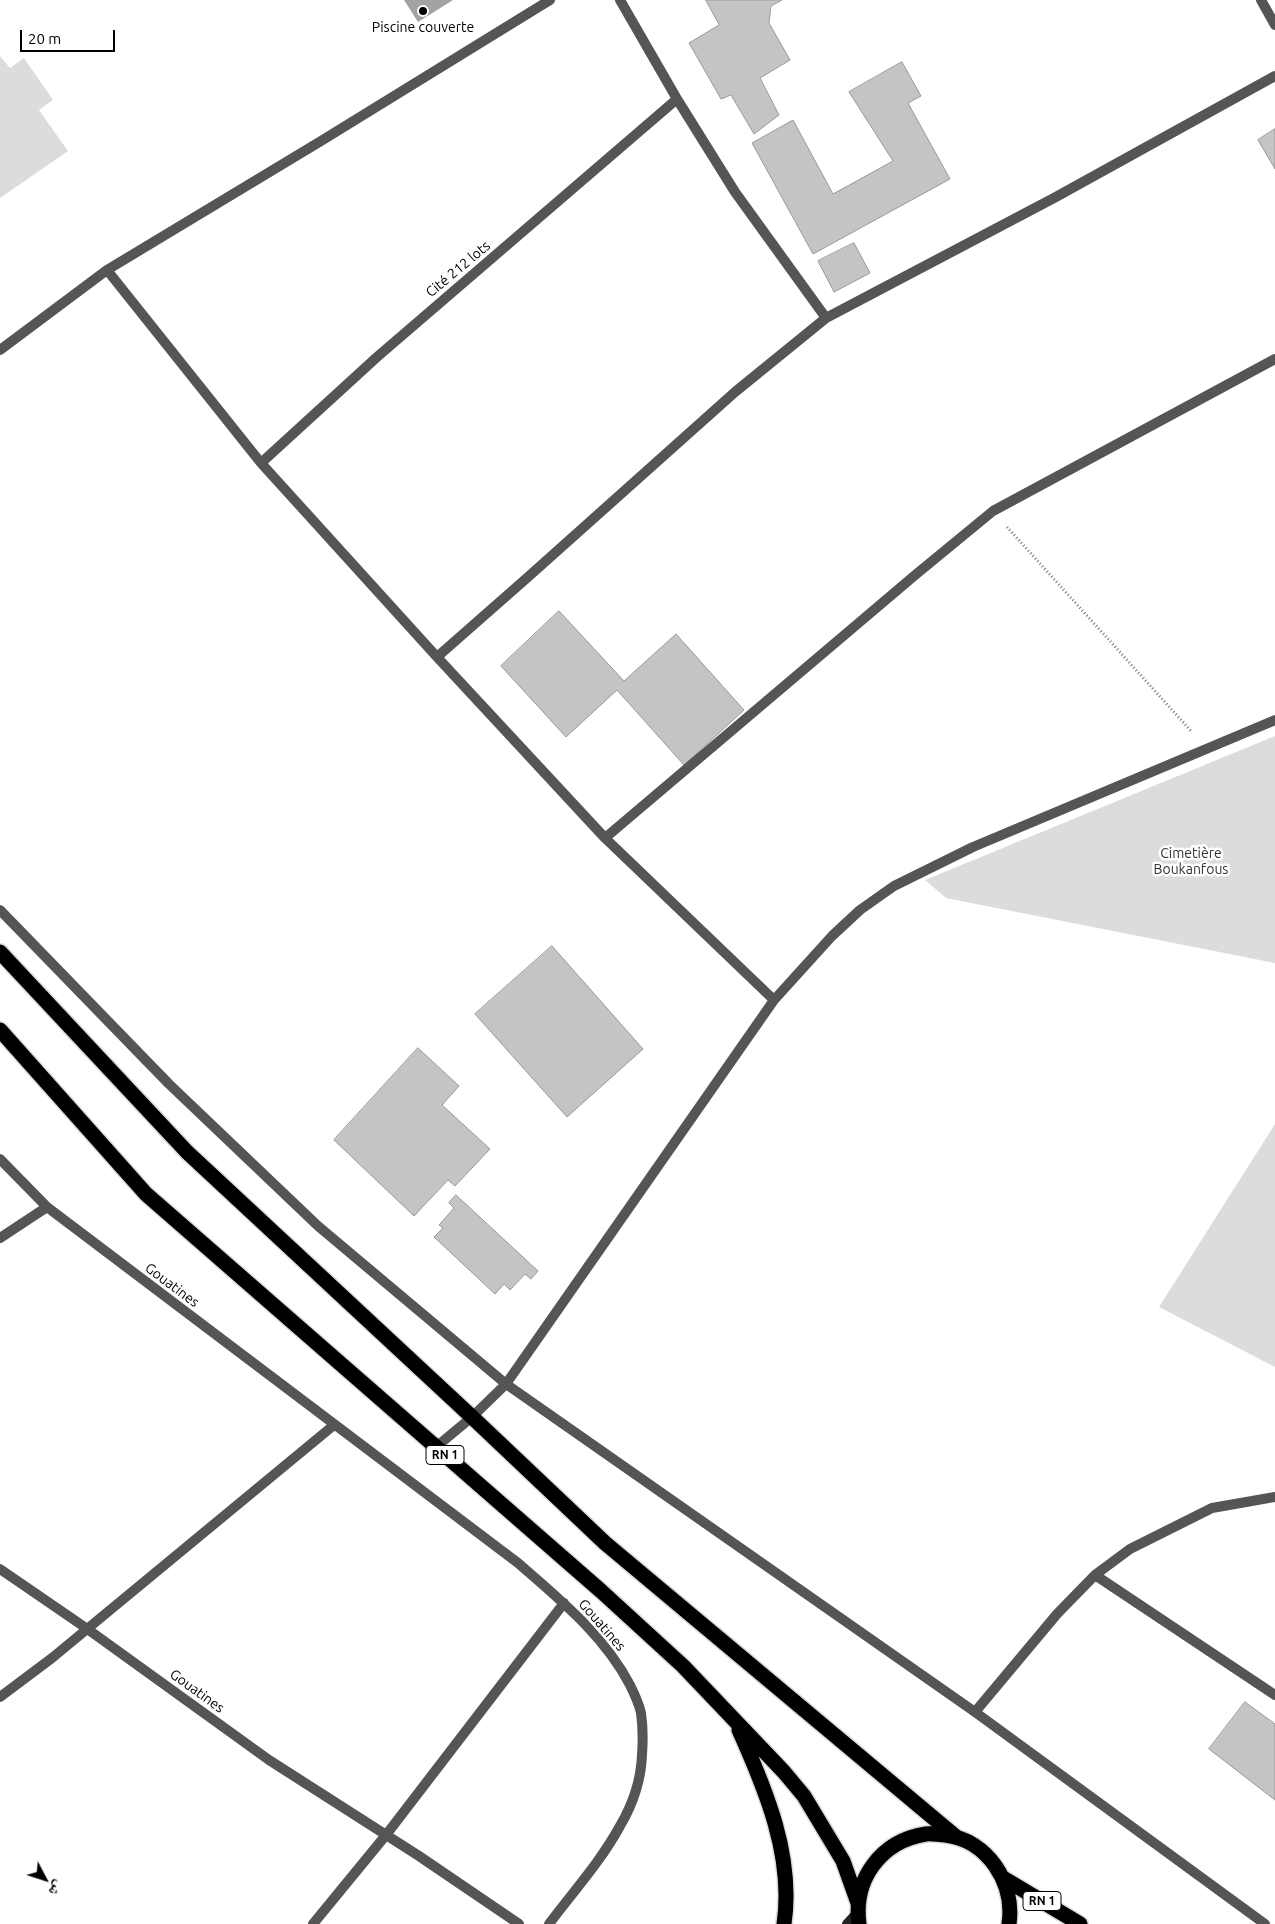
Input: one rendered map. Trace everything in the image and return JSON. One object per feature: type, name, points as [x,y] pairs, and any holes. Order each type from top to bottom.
[{"type":"highway","points":[[0,952],[187,1152],[605,1543],[955,1836]]},
{"type":"highway","name":"RN 1","points":[[0,1030],[146,1194],[601,1590],[683,1666],[804,1796],[842,1861],[858,1913]]},
{"type":"highway","points":[[735,1720],[766,1796],[778,1837],[787,1890],[784,1924]]},
{"type":"highway","points":[[858,1913],[865,1877],[880,1856],[902,1841],[928,1834],[955,1836],[970,1842],[984,1852],[995,1864],[1004,1878],[1010,1900],[1009,1924]]},
{"type":"highway","name":"RN 1","points":[[1004,1878],[1080,1924]]},
{"type":"main road","points":[[847,1924],[858,1913]]},
{"type":"street","points":[[0,350],[106,270],[550,0]]},
{"type":"street","points":[[620,0],[677,99],[735,192],[826,318]]},
{"type":"street","points":[[1261,0],[1275,25]]},
{"type":"street","points":[[436,657],[734,392],[826,318],[1054,198],[1275,76]]},
{"type":"street","name":"Cité 212 lots","points":[[261,463],[377,357],[677,99]]},
{"type":"street","points":[[106,270],[261,463],[436,657],[605,838],[774,1000]]},
{"type":"street","points":[[605,838],[993,511],[1275,359]]},
{"type":"street","points":[[436,1447],[472,1417],[506,1384],[774,1000],[832,936],[860,910],[894,886],[973,846],[1275,720]]},
{"type":"street","points":[[0,910],[169,1084],[318,1226],[506,1384],[975,1712],[1265,1924]]},
{"type":"street","name":"Gouatines","points":[[0,1159],[47,1207],[518,1563],[564,1603],[596,1636],[622,1671],[641,1711],[643,1736],[642,1765],[637,1792],[607,1848],[549,1924]]},
{"type":"street","points":[[0,1238],[47,1207]]},
{"type":"street","points":[[0,1697],[52,1658],[334,1425]]},
{"type":"street","points":[[975,1712],[1057,1614],[1095,1575],[1130,1549],[1212,1508],[1275,1497]]},
{"type":"street","name":"Gouatines","points":[[0,1569],[86,1628],[269,1760],[386,1835],[518,1924]]},
{"type":"street","points":[[1095,1575],[1275,1695]]},
{"type":"street","points":[[313,1924],[386,1835],[564,1603]]},
{"type":"path","points":[[993,511],[1207,749]]},
{"type":"green space","points":[[0,56],[10,68],[24,58],[53,100],[39,110],[68,151],[0,198]]},
{"type":"green space","name":"Cimetière Boukanfous","points":[[1275,736],[1275,963],[946,898],[925,880]]},
{"type":"green space","points":[[1275,1124],[1275,1367],[1159,1307]]},
{"type":"shaded area","name":"Piscine couverte","points":[[404,0],[453,0],[418,22]]},
{"type":"building","points":[[706,0],[782,0],[771,6],[769,23],[790,60],[760,78],[779,115],[754,134],[731,95],[721,99],[689,43],[719,25]]},
{"type":"building","points":[[902,62],[921,96],[908,103],[950,179],[813,254],[752,143],[793,120],[833,194],[893,161],[849,92]]},
{"type":"building","points":[[1275,129],[1275,169],[1258,140]]},
{"type":"building","points":[[854,243],[870,273],[834,292],[818,261]]},
{"type":"building","points":[[559,611],[624,681],[676,634],[744,710],[684,765],[617,690],[566,737],[501,666]]},
{"type":"building","points":[[552,946],[643,1049],[567,1117],[475,1014]]},
{"type":"building","points":[[418,1048],[459,1086],[442,1105],[490,1149],[455,1186],[448,1180],[414,1216],[334,1140]]},
{"type":"building","points":[[456,1195],[538,1271],[531,1279],[525,1274],[510,1290],[504,1284],[495,1294],[434,1237],[443,1228],[439,1225],[454,1208],[449,1203]]},
{"type":"building","points":[[1245,1702],[1275,1724],[1275,1800],[1209,1749]]},
{"type":"place","name":"Piscine couverte","points":[[423,11]]}]
